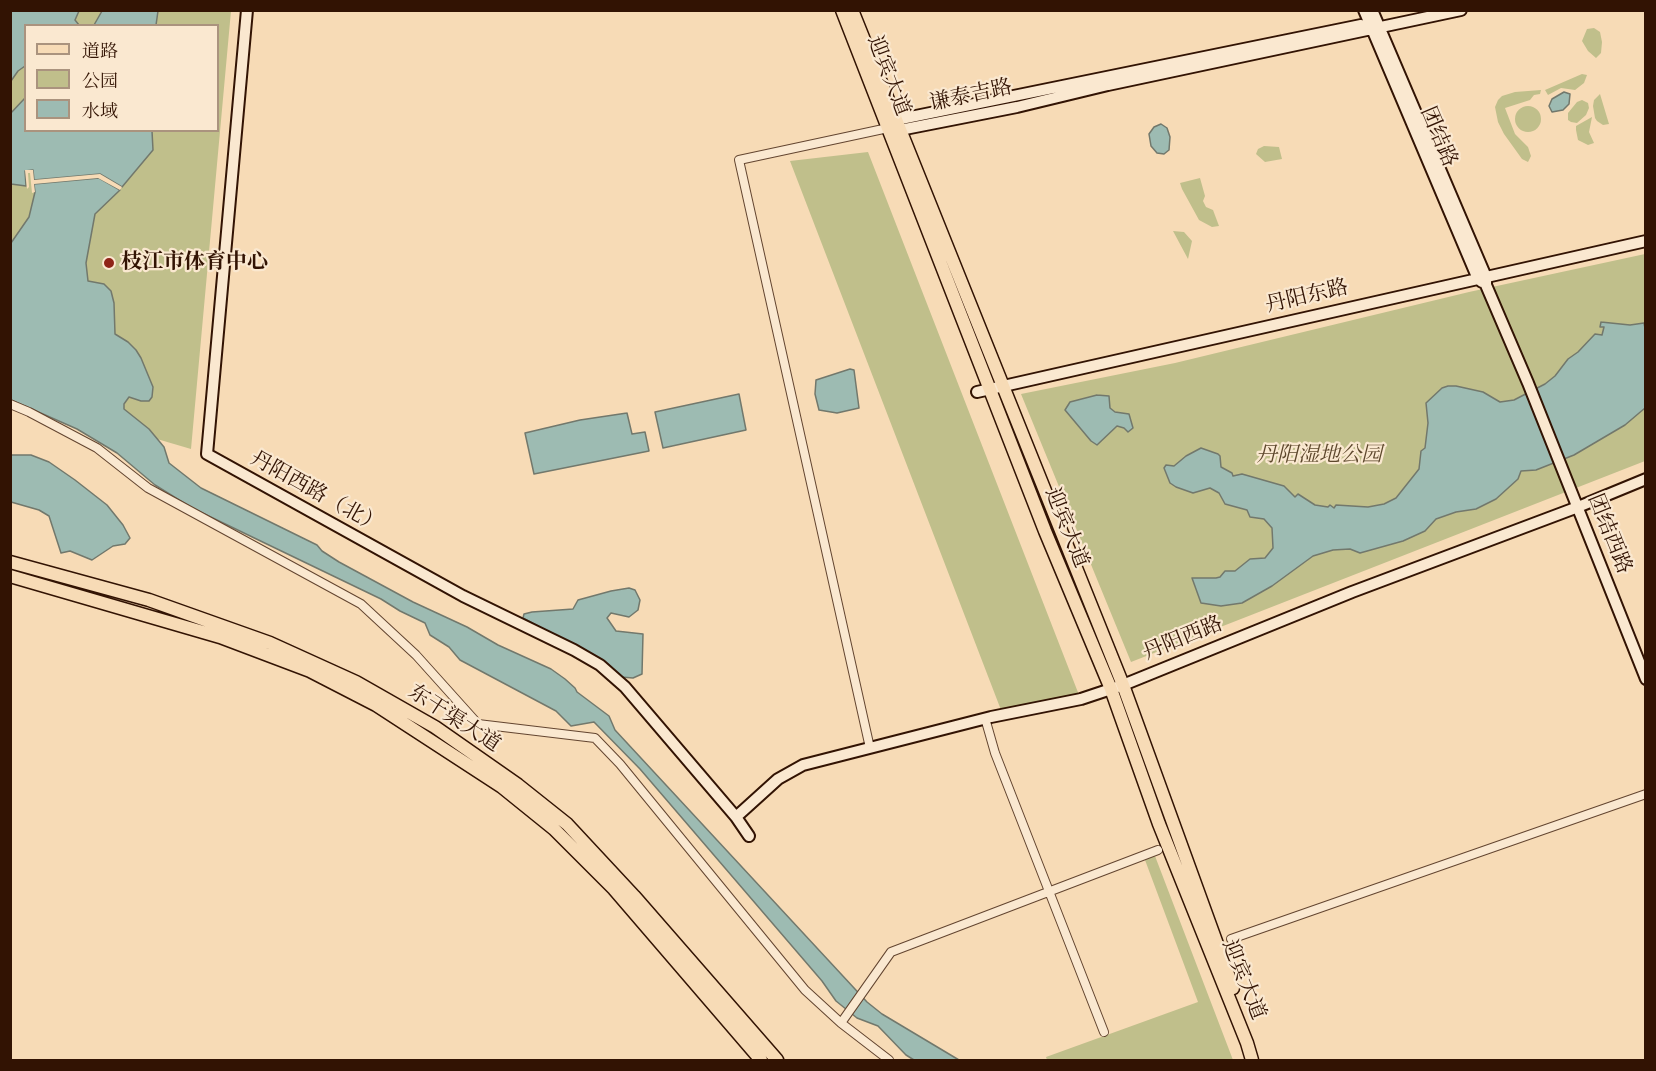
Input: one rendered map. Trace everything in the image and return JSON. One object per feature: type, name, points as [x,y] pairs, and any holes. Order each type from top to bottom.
[{"type":"main road","name":"迎宾大道","points":[[842,10],[895,126]]},
{"type":"main road","name":"迎宾大道","points":[[852,10],[997,388],[1045,531],[1117,687],[1159,824],[1255,1059]]},
{"type":"main road","name":"东干渠大道","points":[[10,562],[149,600],[270,643],[357,682],[435,727],[567,824],[634,896],[777,1060]]},
{"type":"main road","name":"东干渠大道","points":[[10,576],[220,637],[310,671],[376,705],[502,787],[554,829],[614,889],[761,1060]]},
{"type":"street","name":"丹阳西路（北）","points":[[247,10],[207,454],[453,590],[600,665],[625,687],[736,817],[749,836]]},
{"type":"street","name":"团结路","points":[[1364,10],[1373,22],[1528,383]]},
{"type":"street","name":"谦泰吉路","points":[[895,126],[1017,107],[1427,10]]},
{"type":"street","name":"谦泰吉路","points":[[1373,22],[1461,10]]},
{"type":"street","points":[[870,748],[739,160],[895,126]]},
{"type":"street","name":"丹阳东路","points":[[978,392],[1484,280],[1646,241]]},
{"type":"street","name":"团结西路","points":[[1528,383],[1646,679]]},
{"type":"street","points":[[10,404],[98,448],[148,488],[362,604],[416,655],[478,724],[595,738],[620,764],[805,990],[841,1023],[889,1060]]},
{"type":"street","name":"丹阳西路","points":[[736,817],[778,779],[803,765],[985,718],[1082,699],[1117,687],[1352,591],[1578,507],[1646,479]]},
{"type":"street","points":[[985,718],[995,753],[1104,1032]]},
{"type":"street","points":[[1231,939],[1646,794]]},
{"type":"street","points":[[841,1023],[891,952],[1158,850]]},
{"type":"green space","name":"枝江市体育中心","points":[[10,11],[231,11],[191,449],[11,396]]},
{"type":"green space","points":[[1594,28],[1600,32],[1602,42],[1601,53],[1596,58],[1582,41],[1587,29]]},
{"type":"green space","points":[[1582,74],[1587,75],[1584,83],[1575,90],[1561,88],[1548,95],[1545,90]]},
{"type":"green space","points":[[1541,90],[1540,94],[1534,95],[1530,100],[1505,108],[1515,134],[1528,147],[1531,156],[1528,162],[1522,159],[1504,134],[1498,122],[1495,107],[1502,96],[1515,92]]},
{"type":"green space","points":[[1600,94],[1609,124],[1603,125],[1595,118],[1594,100]]},
{"type":"green space","points":[[1582,100],[1588,103],[1589,108],[1586,115],[1577,123],[1571,122],[1568,120],[1568,113],[1577,102]]},
{"type":"green space","points":[[1528,106],[1537,110],[1541,119],[1537,128],[1528,132],[1519,128],[1515,119],[1519,110]]},
{"type":"green space","points":[[1592,117],[1589,132],[1594,143],[1588,145],[1578,140],[1576,126]]},
{"type":"green space","points":[[1264,146],[1279,147],[1282,159],[1265,162],[1256,154],[1258,149]]},
{"type":"green space","points":[[868,152],[1079,695],[1001,710],[790,161]]},
{"type":"green space","points":[[1200,178],[1205,196],[1203,201],[1206,207],[1213,210],[1219,226],[1212,227],[1199,220],[1182,189],[1180,183]]},
{"type":"green space","points":[[1173,231],[1184,232],[1192,241],[1188,259]]},
{"type":"green space","name":"丹阳湿地公园","points":[[1645,254],[1645,461],[1131,662],[1021,394],[1175,363],[1469,292]]},
{"type":"green space","points":[[1155,856],[1233,1060],[1047,1060],[1046,1057],[1198,1002],[1145,860]]},
{"type":"water","points":[[11,10],[79,11],[75,20],[78,24],[24,24],[24,67],[11,81]]},
{"type":"water","points":[[102,11],[158,11],[156,24],[95,24]]},
{"type":"water","points":[[1564,92],[1570,94],[1569,104],[1563,110],[1552,112],[1549,106],[1552,99]]},
{"type":"water","points":[[24,99],[24,132],[152,132],[153,150],[122,187],[100,174],[34,180],[33,170],[25,171],[26,186],[11,184],[10,114]]},
{"type":"water","points":[[1161,124],[1167,128],[1170,137],[1169,150],[1164,154],[1157,153],[1151,146],[1149,134],[1154,127]]},
{"type":"water","points":[[99,178],[120,190],[95,214],[86,263],[88,281],[104,284],[111,291],[114,303],[115,334],[136,350],[153,387],[149,401],[129,397],[124,404],[124,409],[149,429],[164,447],[169,463],[201,488],[317,545],[339,562],[413,602],[551,669],[565,679],[577,692],[609,716],[615,730],[867,1002],[882,1014],[959,1060],[914,1060],[906,1055],[878,1026],[857,1018],[836,1001],[822,981],[640,769],[594,722],[571,726],[556,711],[460,660],[449,647],[430,635],[425,623],[381,599],[192,508],[155,485],[117,453],[77,429],[11,400],[11,243],[29,217],[35,192],[34,184]]},
{"type":"water","points":[[1601,322],[1630,325],[1644,323],[1645,408],[1625,425],[1574,455],[1536,470],[1521,471],[1518,479],[1496,499],[1476,509],[1456,512],[1436,519],[1425,531],[1403,541],[1360,553],[1350,549],[1333,550],[1313,556],[1272,586],[1242,603],[1221,606],[1201,603],[1192,578],[1220,577],[1225,571],[1235,571],[1250,559],[1265,558],[1273,548],[1272,528],[1264,519],[1250,517],[1247,510],[1225,504],[1219,493],[1210,488],[1193,493],[1176,487],[1170,483],[1164,468],[1166,465],[1174,466],[1201,448],[1218,454],[1221,467],[1233,476],[1242,474],[1284,486],[1295,497],[1298,494],[1315,505],[1328,507],[1330,505],[1334,508],[1336,505],[1368,507],[1384,504],[1396,498],[1419,469],[1421,451],[1425,448],[1428,423],[1426,403],[1442,388],[1456,386],[1483,392],[1500,402],[1514,400],[1545,384],[1595,334],[1602,335],[1604,327],[1600,327]]},
{"type":"water","points":[[850,369],[854,370],[859,408],[837,413],[819,410],[815,394],[816,380]]},
{"type":"water","points":[[739,394],[746,430],[663,448],[655,412]]},
{"type":"water","points":[[1097,395],[1109,396],[1110,408],[1115,412],[1129,414],[1133,428],[1128,432],[1117,426],[1097,445],[1065,410],[1070,402]]},
{"type":"water","points":[[627,413],[632,434],[645,432],[649,451],[534,474],[525,433],[580,420]]},
{"type":"water","points":[[10,455],[31,455],[49,462],[107,505],[130,538],[125,544],[113,546],[92,560],[70,551],[61,553],[49,516],[39,510],[11,502]]},
{"type":"water","points":[[629,588],[635,590],[640,600],[638,610],[629,617],[611,613],[607,618],[616,631],[643,634],[642,674],[633,678],[621,677],[609,665],[523,618],[524,614],[532,612],[573,609],[578,600]]},
{"type":"pier","points":[[25,170],[33,170],[34,180],[100,174],[122,187],[120,190],[98,178],[34,184],[35,192],[32,193],[30,173],[28,173],[29,187],[27,189]]},
{"type":"place","name":"枝江市体育中心","points":[[109,263]]}]
